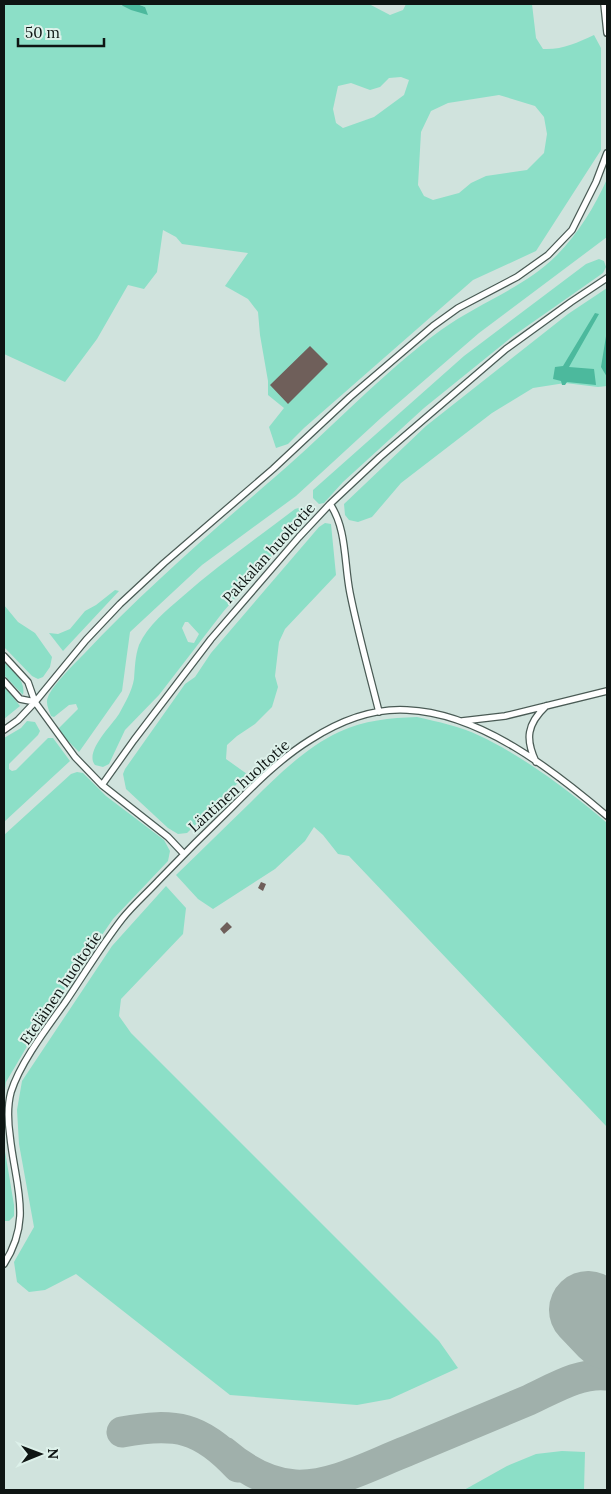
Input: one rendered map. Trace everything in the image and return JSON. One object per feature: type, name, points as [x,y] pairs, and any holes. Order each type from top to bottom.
[{"type":"lane","points":[[604,4],[607,33]]},
{"type":"lane","points":[[4,730],[18,720],[35,702],[86,640],[120,604],[164,563],[274,469],[366,384],[458,308],[517,278],[548,255],[572,230],[596,182],[607,153]]},
{"type":"lane","name":"Pakkalan huoltotie","points":[[102,785],[211,639],[330,504],[380,457],[506,349],[607,278]]},
{"type":"lane","points":[[330,504],[337,515],[341,528],[358,633],[379,712]]},
{"type":"lane","points":[[4,656],[28,682],[35,702],[75,757],[102,785],[168,837],[184,854]]},
{"type":"lane","points":[[4,681],[20,699],[35,702]]},
{"type":"lane","points":[[459,721],[505,716],[607,691]]},
{"type":"lane","points":[[536,762],[530,748],[529,735],[537,714],[546,705]]},
{"type":"lane","name":"Läntinen huoltotie","points":[[184,854],[260,780],[307,741],[341,723],[379,712],[407,710],[426,712],[459,721],[497,738],[566,782],[607,816]]},
{"type":"lane","name":"Eteläinen huoltotie","points":[[4,1264],[18,1233],[21,1218],[8,1122],[11,1092],[19,1074],[43,1034],[122,919],[184,854]]},
{"type":"shaded area","points":[[4,4],[119,4],[122,6],[145,7],[137,4],[369,4],[390,15],[403,10],[406,4],[532,4],[536,38],[543,49],[563,47],[594,35],[601,48],[601,150],[536,251],[473,280],[288,444],[276,448],[269,427],[284,408],[268,395],[268,381],[258,312],[248,299],[225,286],[248,253],[182,244],[176,237],[163,230],[157,272],[144,289],[128,285],[97,339],[65,382],[4,354]],"holes":[[[401,77],[409,80],[404,95],[374,117],[343,128],[336,123],[333,109],[338,86],[351,83],[370,90],[380,87],[389,78]],[[499,95],[535,106],[544,117],[547,134],[544,153],[527,170],[486,176],[471,183],[459,193],[433,200],[424,196],[418,185],[421,132],[431,111],[448,103]]]},
{"type":"shaded area","points":[[119,4],[137,4],[145,7],[148,15],[131,10]]},
{"type":"shaded area","points":[[607,179],[607,237],[479,333],[382,417],[296,496],[202,565],[130,632],[122,691],[79,752],[62,735],[59,728],[78,709],[76,704],[69,705],[54,717],[51,716],[47,704],[50,692],[69,669],[106,631],[201,541],[296,459],[377,383],[419,347],[455,320],[516,286],[544,267],[572,238],[597,199]]},
{"type":"shaded area","points":[[599,259],[604,261],[606,267],[603,273],[513,336],[424,408],[343,482],[324,503],[319,504],[313,498],[313,490],[464,356],[586,264]]},
{"type":"shaded area","points":[[607,288],[607,386],[598,387],[565,383],[533,388],[492,413],[401,483],[372,517],[358,522],[349,520],[345,515],[344,504],[426,426],[568,314]]},
{"type":"shaded area","points":[[595,313],[599,314],[569,367],[594,369],[596,385],[567,382],[565,385],[562,385],[561,381],[553,379],[555,367],[563,366]]},
{"type":"shaded area","points":[[607,330],[607,377],[601,367]]},
{"type":"shaded area","points":[[302,507],[309,509],[309,512],[223,612],[159,695],[125,730],[109,764],[103,767],[95,765],[93,753],[96,746],[119,714],[130,692],[139,645],[147,631],[196,585],[295,509]],"holes":[[[185,622],[188,622],[199,634],[194,643],[188,642],[182,628]]]},
{"type":"shaded area","points":[[325,523],[331,524],[336,575],[285,629],[279,642],[275,676],[278,687],[272,707],[255,724],[227,745],[226,759],[247,774],[187,833],[178,834],[168,828],[126,789],[123,774],[125,769],[185,684],[195,677],[211,653],[319,527]]},
{"type":"shaded area","points":[[115,590],[119,591],[63,651],[49,633],[58,634],[70,629],[85,611]]},
{"type":"shaded area","points":[[4,605],[18,622],[35,633],[52,657],[50,667],[43,677],[38,679],[32,676],[4,647]]},
{"type":"shaded area","points":[[4,662],[21,681],[23,695],[4,675]]},
{"type":"shaded area","points":[[4,686],[20,706],[4,719]]},
{"type":"shaded area","points":[[417,717],[465,730],[496,744],[546,775],[607,823],[607,1127],[349,856],[338,854],[314,827],[305,841],[275,869],[213,909],[198,899],[176,875],[280,774],[303,754],[327,738],[348,728],[368,722]]},
{"type":"shaded area","points":[[27,721],[35,722],[40,731],[9,764],[9,769],[12,771],[16,770],[48,738],[53,738],[70,761],[4,822],[4,738],[21,728]]},
{"type":"shaded area","points":[[83,773],[106,796],[164,840],[170,851],[168,861],[113,919],[39,1026],[6,1082],[4,1098],[4,835],[71,774]]},
{"type":"shaded area","points":[[166,886],[186,908],[183,934],[121,999],[119,1016],[131,1033],[439,1341],[458,1368],[390,1399],[357,1405],[230,1395],[76,1274],[45,1290],[29,1292],[17,1282],[14,1262],[34,1227],[19,1144],[17,1110],[22,1081],[112,946]]},
{"type":"shaded area","points":[[4,1145],[14,1205],[14,1216],[9,1221],[4,1221]]},
{"type":"shaded area","points":[[562,1451],[585,1452],[584,1490],[464,1490],[507,1466],[536,1454]]},
{"type":"building","points":[[310,346],[328,364],[288,404],[270,385]]},
{"type":"building","points":[[261,882],[266,884],[263,891],[258,888]]},
{"type":"building","points":[[227,922],[232,927],[224,934],[220,929]]},
{"type":"taxiway","points":[[224,1452],[257,1475],[275,1482],[309,1485],[338,1479],[366,1468],[529,1400],[567,1382],[587,1376],[607,1375]]},
{"type":"taxiway","points":[[122,1432],[157,1428],[172,1428],[186,1431],[212,1443],[238,1467]]},
{"type":"runway","points":[[588,1310],[607,1330]]}]
